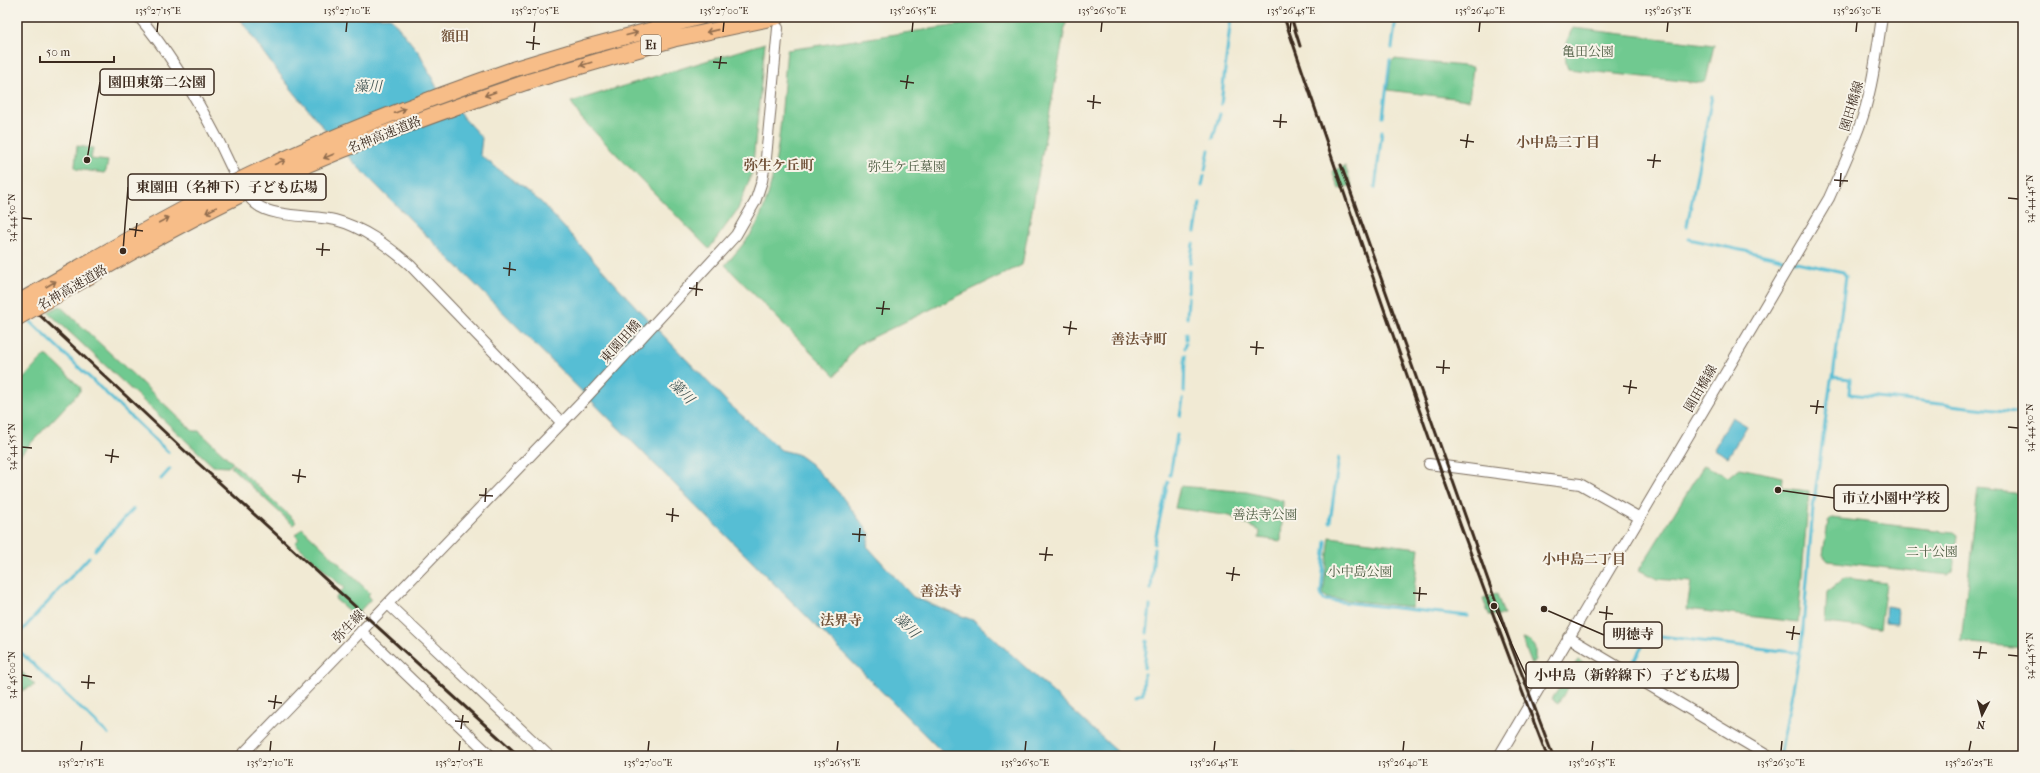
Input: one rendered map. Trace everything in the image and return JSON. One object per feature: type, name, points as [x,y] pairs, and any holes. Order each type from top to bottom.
[{"type":"highway","name":"名神高速道路","points":[[17,304],[120,243],[226,187],[305,150],[440,95],[514,69],[587,47],[700,17]]},
{"type":"highway","name":"名神高速道路","points":[[17,318],[126,256],[234,198],[382,134],[446,109],[527,82],[674,39],[777,22]]},
{"type":"street","points":[[139,17],[160,43],[183,78],[242,186],[256,205],[272,211],[343,222],[365,232],[386,246],[415,270],[562,423]]},
{"type":"street","name":"園田橋線","points":[[1499,756],[1568,637],[1640,518],[1716,386],[1780,282],[1835,185],[1863,115],[1875,63],[1882,17]]},
{"type":"street","name":"東園田橋","points":[[474,515],[562,423],[718,255],[745,221],[755,202],[762,181],[766,158],[777,22]]},
{"type":"street","points":[[1429,464],[1580,484],[1640,518]]},
{"type":"street","name":"弥生線","points":[[241,756],[474,515]]},
{"type":"street","points":[[388,604],[549,756]]},
{"type":"street","points":[[361,631],[491,756]]},
{"type":"street","points":[[1568,637],[1768,756]]},
{"type":"green space","name":"弥生ケ丘墓園","points":[[1046,17],[1067,17],[1022,265],[857,345],[835,376],[725,265],[751,234],[761,215],[768,194],[778,145],[787,50],[972,23]]},
{"type":"green space","name":"亀田公園","points":[[1573,28],[1714,45],[1706,81],[1701,83],[1568,69],[1566,65],[1566,48]]},
{"type":"green space","points":[[765,43],[752,173],[738,209],[709,249],[581,118],[571,102]]},
{"type":"green space","points":[[1394,59],[1473,67],[1469,100],[1388,90],[1391,62]]},
{"type":"green space","points":[[77,146],[93,148],[91,159],[108,161],[106,171],[104,173],[76,169]]},
{"type":"green space","points":[[1345,166],[1352,185],[1339,189],[1332,171]]},
{"type":"green space","points":[[60,306],[193,431],[199,431],[233,463],[228,467],[213,466],[48,312]]},
{"type":"green space","points":[[44,356],[48,356],[80,387],[80,391],[17,458],[17,386]]},
{"type":"green space","points":[[234,464],[296,522],[293,525],[231,467]]},
{"type":"green space","points":[[1704,465],[1728,477],[1739,468],[1783,477],[1782,488],[1809,491],[1798,622],[1687,609],[1691,582],[1657,579],[1639,570]]},
{"type":"green space","name":"善法寺公園","points":[[1180,486],[1247,492],[1283,501],[1281,541],[1259,538],[1260,531],[1230,516],[1175,508]]},
{"type":"green space","points":[[1978,489],[2023,494],[2023,648],[1961,642]]},
{"type":"green space","name":"二十公園","points":[[1832,518],[1953,532],[1957,535],[1953,571],[1948,575],[1828,561],[1823,555],[1828,522]]},
{"type":"green space","points":[[302,528],[370,593],[368,595],[371,599],[355,616],[335,599],[344,588],[295,543],[299,539],[295,535]]},
{"type":"green space","name":"小中島公園","points":[[1330,537],[1419,548],[1412,607],[1327,598],[1323,594]]},
{"type":"green space","points":[[1845,578],[1886,583],[1880,629],[1825,623],[1827,592]]},
{"type":"green space","points":[[1497,594],[1504,615],[1489,615],[1483,598]]},
{"type":"green space","points":[[1522,639],[1530,641],[1535,648],[1535,660],[1532,665]]},
{"type":"green space","points":[[1578,660],[1584,664],[1558,703],[1552,699]]},
{"type":"green space","points":[[17,667],[35,685],[17,693]]},
{"type":"water","name":"藻川","points":[[239,17],[390,17],[420,54],[438,90],[482,138],[480,155],[541,202],[638,309],[730,405],[781,450],[797,454],[811,464],[840,494],[870,534],[867,546],[913,597],[975,621],[1122,756],[946,756],[353,162],[279,73]]},
{"type":"water","points":[[1732,417],[1747,426],[1728,457],[1714,449]]},
{"type":"water","points":[[1886,606],[1898,608],[1897,623],[1885,622]]},
{"type":"waterway","points":[[1221,104],[1231,17]]},
{"type":"waterway","points":[[1392,48],[1396,17]]},
{"type":"waterway","points":[[1383,117],[1390,60]]},
{"type":"waterway","points":[[1687,226],[1712,96]]},
{"type":"waterway","points":[[1213,138],[1220,114]]},
{"type":"waterway","points":[[1375,188],[1382,131]]},
{"type":"waterway","points":[[1205,170],[1209,150]]},
{"type":"waterway","points":[[1202,186],[1204,176]]},
{"type":"waterway","points":[[1195,232],[1200,203]]},
{"type":"waterway","points":[[1689,239],[1843,272],[1846,276],[1833,377],[1850,379],[1849,394],[2023,413]]},
{"type":"waterway","points":[[1190,263],[1193,244]]},
{"type":"waterway","points":[[1188,292],[1189,271]]},
{"type":"waterway","points":[[1187,318],[1188,297]]},
{"type":"waterway","points":[[31,322],[168,452]]},
{"type":"waterway","points":[[1186,333],[1186,339]]},
{"type":"waterway","points":[[1185,348],[1186,343]]},
{"type":"waterway","points":[[1184,392],[1185,355]]},
{"type":"waterway","points":[[1780,756],[1802,641],[1813,508],[1831,380],[1833,377]]},
{"type":"waterway","points":[[1180,416],[1183,399]]},
{"type":"waterway","points":[[1170,475],[1177,435]]},
{"type":"waterway","points":[[1330,522],[1339,458]]},
{"type":"waterway","points":[[161,479],[170,469]]},
{"type":"waterway","points":[[1154,544],[1168,482]]},
{"type":"waterway","points":[[95,550],[133,509]]},
{"type":"waterway","points":[[1326,541],[1321,594],[1324,600],[1468,616]]},
{"type":"waterway","points":[[1151,589],[1154,549]]},
{"type":"waterway","points":[[17,636],[89,557]]},
{"type":"waterway","points":[[1147,633],[1150,606]]},
{"type":"waterway","points":[[1631,666],[1647,638],[1652,635],[1800,653]]},
{"type":"waterway","points":[[1144,668],[1147,641]]},
{"type":"waterway","points":[[17,649],[108,734]]},
{"type":"waterway","points":[[1136,696],[1143,693],[1144,674]]},
{"type":"waterway","points":[[1293,753],[1298,756]]},
{"type":"railway","points":[[1284,17],[1444,480],[1547,756]]},
{"type":"railway","points":[[1291,17],[1300,46]]},
{"type":"railway","points":[[1341,165],[1512,648],[1553,756]]},
{"type":"railway","points":[[17,294],[187,453],[519,756]]},
{"type":"place","name":"園田東第二公園","points":[[87,160]]},
{"type":"place","name":"東園田（名神下）子ども広場","points":[[123,251]]},
{"type":"place","name":"市立小園中学校","points":[[1778,490]]},
{"type":"place","name":"小中島（新幹線下）子ども広場","points":[[1494,606]]},
{"type":"place","name":"明徳寺","points":[[1544,609]]},
{"type":"district","name":"額田","points":[[455,36]]},
{"type":"district","name":"小中島三丁目","points":[[1558,142]]},
{"type":"district","name":"弥生ケ丘町","points":[[779,165]]},
{"type":"district","name":"善法寺町","points":[[1139,339]]},
{"type":"district","name":"小中島二丁目","points":[[1584,559]]},
{"type":"district","name":"善法寺","points":[[941,591]]},
{"type":"district","name":"法界寺","points":[[841,620]]}]
